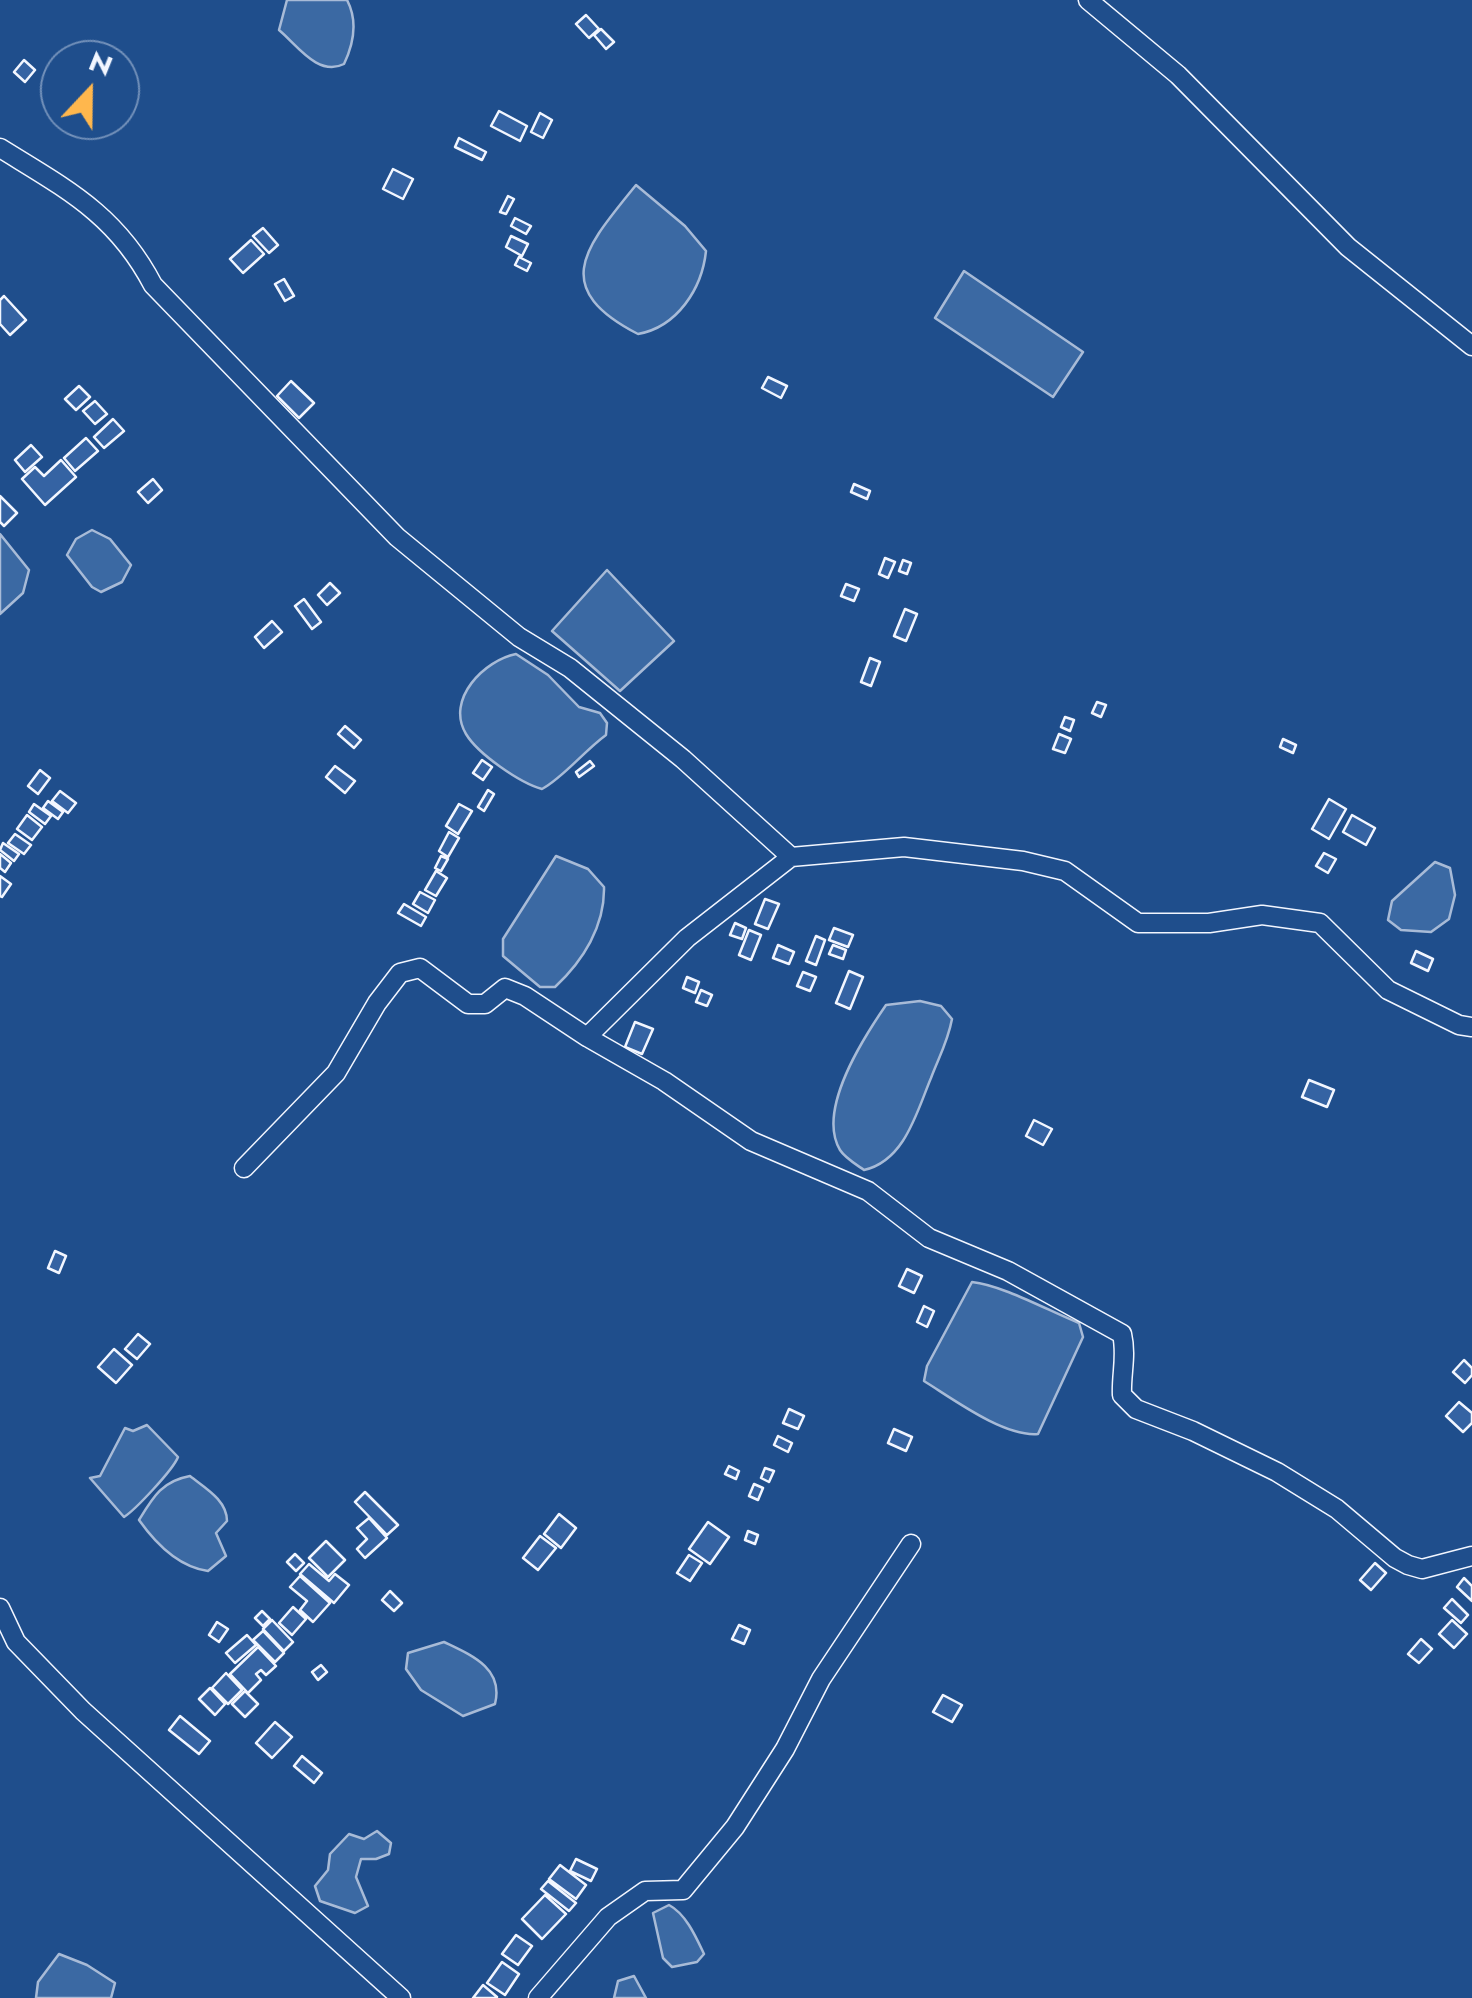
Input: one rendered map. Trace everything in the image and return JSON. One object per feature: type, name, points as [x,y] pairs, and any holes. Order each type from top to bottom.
[{"type":"street","points":[[1088,0],[1178,75],[1348,247],[1472,346]]},
{"type":"street","points":[[0,148],[95,208],[136,254],[153,286],[397,536],[518,636],[570,668],[669,748],[791,857]]},
{"type":"street","points":[[587,1037],[687,938],[791,857],[904,846],[1066,871],[1138,923],[1210,924],[1262,915],[1320,923],[1388,990],[1460,1025],[1472,1027]]},
{"type":"street","points":[[244,1168],[336,1073],[377,1003],[400,974],[420,968],[468,1004],[485,1004],[505,988],[525,996],[664,1081],[751,1141],[868,1191],[929,1238],[1008,1270],[1122,1334],[1126,1352],[1122,1396],[1136,1409],[1193,1431],[1277,1472],[1338,1510],[1408,1565],[1422,1569],[1472,1556]]},
{"type":"street","points":[[538,1998],[608,1917],[646,1891],[683,1890],[724,1840],[785,1749],[820,1679],[911,1544]]},
{"type":"street","points":[[0,1608],[16,1642],[83,1711],[401,1998]]},
{"type":"water","points":[[287,0],[347,0],[353,32],[344,64],[334,67],[317,63],[279,30]]},
{"type":"water","points":[[636,185],[685,226],[706,251],[693,292],[676,315],[638,334],[610,317],[592,299],[584,282],[591,247]]},
{"type":"water","points":[[964,271],[1083,352],[1053,397],[935,318]]},
{"type":"water","points":[[92,530],[110,539],[131,565],[122,582],[101,592],[92,587],[67,555],[76,539]]},
{"type":"water","points":[[0,534],[29,570],[23,593],[0,614]]},
{"type":"water","points":[[607,570],[674,641],[620,691],[552,631]]},
{"type":"water","points":[[516,654],[548,675],[579,707],[600,713],[607,723],[606,735],[542,789],[490,759],[472,742],[461,721],[464,695],[472,683],[492,664]]},
{"type":"water","points":[[556,856],[588,869],[604,887],[603,901],[596,929],[575,966],[555,987],[540,987],[503,956],[503,939]]},
{"type":"water","points":[[1435,862],[1450,868],[1455,895],[1449,919],[1431,932],[1401,930],[1388,920],[1392,901]]},
{"type":"water","points":[[920,1001],[941,1006],[952,1019],[948,1035],[900,1146],[878,1165],[864,1170],[842,1153],[834,1134],[838,1095],[855,1054],[886,1005]]},
{"type":"water","points":[[972,1282],[1011,1293],[1079,1323],[1083,1337],[1038,1434],[1010,1430],[924,1381],[927,1366]]},
{"type":"water","points":[[147,1425],[178,1457],[124,1517],[90,1478],[100,1476],[125,1428],[133,1431]]},
{"type":"water","points":[[190,1476],[214,1495],[226,1514],[227,1521],[216,1533],[226,1556],[208,1571],[187,1565],[169,1553],[139,1520],[165,1486]]},
{"type":"water","points":[[444,1642],[490,1672],[495,1681],[495,1704],[463,1716],[421,1690],[406,1669],[408,1653]]},
{"type":"water","points":[[377,1831],[391,1843],[389,1854],[361,1859],[356,1877],[368,1906],[355,1913],[320,1901],[315,1886],[328,1870],[330,1854],[349,1834],[364,1839]]},
{"type":"water","points":[[669,1905],[698,1940],[704,1954],[697,1962],[672,1967],[663,1958],[653,1913]]},
{"type":"water","points":[[59,1954],[87,1965],[115,1983],[111,1998],[36,1998],[38,1982]]},
{"type":"water","points":[[634,1976],[646,1998],[614,1998],[618,1981]]},
{"type":"building","points":[[586,15],[599,29],[589,38],[576,24]]},
{"type":"building","points":[[601,29],[614,42],[606,49],[594,35]]},
{"type":"building","points":[[24,60],[35,70],[25,82],[14,72]]},
{"type":"building","points":[[499,111],[527,126],[520,141],[491,126]]},
{"type":"building","points":[[540,113],[552,120],[543,138],[531,132]]},
{"type":"building","points":[[459,138],[486,152],[482,160],[455,147]]},
{"type":"building","points":[[393,169],[413,179],[403,199],[383,189]]},
{"type":"building","points":[[508,196],[514,199],[506,214],[500,212]]},
{"type":"building","points":[[515,218],[531,226],[526,234],[511,226]]},
{"type":"building","points":[[263,228],[278,245],[269,253],[253,236]]},
{"type":"building","points":[[511,236],[528,244],[522,256],[506,247]]},
{"type":"building","points":[[251,240],[264,254],[243,273],[230,259]]},
{"type":"building","points":[[519,257],[531,263],[527,271],[515,265]]},
{"type":"building","points":[[284,279],[294,296],[285,301],[275,284]]},
{"type":"building","points":[[4,296],[26,320],[10,335],[0,324],[0,300]]},
{"type":"building","points":[[768,377],[787,386],[781,398],[762,388]]},
{"type":"building","points":[[291,381],[314,403],[299,418],[277,396]]},
{"type":"building","points":[[79,386],[90,397],[76,410],[65,399]]},
{"type":"building","points":[[95,401],[107,414],[95,424],[83,411]]},
{"type":"building","points":[[113,419],[124,431],[104,448],[94,437]]},
{"type":"building","points":[[86,438],[98,451],[75,471],[64,458]]},
{"type":"building","points":[[31,445],[42,457],[25,472],[15,460]]},
{"type":"building","points":[[61,460],[76,477],[45,505],[22,479],[35,467],[44,476]]},
{"type":"building","points":[[153,479],[162,490],[148,503],[138,492]]},
{"type":"building","points":[[854,484],[870,491],[867,499],[851,492]]},
{"type":"building","points":[[0,496],[17,513],[4,526],[0,522]]},
{"type":"building","points":[[885,558],[895,562],[888,578],[879,574]]},
{"type":"building","points":[[903,560],[911,563],[907,574],[899,571]]},
{"type":"building","points":[[330,583],[340,593],[327,605],[318,595]]},
{"type":"building","points":[[846,584],[859,589],[854,601],[841,596]]},
{"type":"building","points":[[304,599],[321,622],[312,629],[295,606]]},
{"type":"building","points":[[905,609],[917,614],[906,641],[894,636]]},
{"type":"building","points":[[272,621],[282,632],[264,648],[255,637]]},
{"type":"building","points":[[870,658],[880,662],[871,686],[861,682]]},
{"type":"building","points":[[1097,702],[1106,705],[1101,717],[1092,713]]},
{"type":"building","points":[[1065,717],[1074,720],[1070,731],[1061,727]]},
{"type":"building","points":[[345,726],[361,740],[354,748],[338,734]]},
{"type":"building","points":[[1059,734],[1071,739],[1065,753],[1053,749]]},
{"type":"building","points":[[1283,739],[1296,745],[1293,753],[1280,747]]},
{"type":"building","points":[[482,760],[492,767],[483,780],[473,773]]},
{"type":"building","points":[[590,761],[594,766],[579,777],[576,772]]},
{"type":"building","points":[[335,766],[355,781],[345,793],[326,777]]},
{"type":"building","points":[[40,770],[50,778],[38,794],[28,786]]},
{"type":"building","points":[[488,790],[494,794],[484,811],[478,807]]},
{"type":"building","points":[[60,791],[76,803],[68,813],[52,801]]},
{"type":"building","points":[[1329,799],[1346,809],[1329,839],[1312,829]]},
{"type":"building","points":[[48,801],[63,812],[58,819],[43,808]]},
{"type":"building","points":[[34,804],[51,816],[45,824],[29,812]]},
{"type":"building","points":[[459,804],[472,811],[458,834],[446,826]]},
{"type":"building","points":[[27,815],[42,827],[32,840],[17,829]]},
{"type":"building","points":[[1352,815],[1375,828],[1366,845],[1343,832]]},
{"type":"building","points":[[449,832],[459,838],[448,857],[439,851]]},
{"type":"building","points":[[15,834],[31,845],[24,854],[8,843]]},
{"type":"building","points":[[3,843],[19,854],[14,861],[0,850]]},
{"type":"building","points":[[1324,853],[1336,859],[1328,873],[1316,866]]},
{"type":"building","points":[[0,854],[11,863],[5,872],[0,868]]},
{"type":"building","points":[[441,856],[448,859],[441,871],[435,868]]},
{"type":"building","points":[[436,871],[447,878],[436,896],[425,890]]},
{"type":"building","points":[[0,876],[11,884],[2,897],[0,896]]},
{"type":"building","points":[[420,892],[435,900],[428,913],[413,904]]},
{"type":"building","points":[[765,899],[779,904],[768,929],[755,924]]},
{"type":"building","points":[[404,904],[426,917],[421,926],[398,913]]},
{"type":"building","points":[[735,923],[746,928],[742,939],[730,935]]},
{"type":"building","points":[[834,928],[853,935],[848,947],[829,940]]},
{"type":"building","points":[[749,930],[761,935],[751,960],[739,955]]},
{"type":"building","points":[[816,936],[825,940],[816,965],[806,961]]},
{"type":"building","points":[[778,945],[794,952],[789,964],[773,958]]},
{"type":"building","points":[[833,945],[846,950],[843,959],[829,954]]},
{"type":"building","points":[[1416,951],[1433,959],[1428,971],[1411,963]]},
{"type":"building","points":[[849,971],[863,977],[850,1009],[836,1003]]},
{"type":"building","points":[[803,972],[816,977],[810,991],[797,986]]},
{"type":"building","points":[[687,977],[699,982],[695,993],[683,988]]},
{"type":"building","points":[[701,990],[712,995],[707,1006],[696,1002]]},
{"type":"building","points":[[635,1022],[653,1029],[642,1054],[625,1047]]},
{"type":"building","points":[[1309,1080],[1334,1090],[1327,1107],[1302,1097]]},
{"type":"building","points":[[1034,1120],[1052,1129],[1043,1145],[1026,1136]]},
{"type":"building","points":[[55,1251],[66,1256],[59,1273],[48,1268]]},
{"type":"building","points":[[907,1269],[922,1276],[914,1293],[899,1286]]},
{"type":"building","points":[[924,1306],[934,1311],[927,1327],[917,1322]]},
{"type":"building","points":[[138,1334],[150,1344],[137,1359],[125,1349]]},
{"type":"building","points":[[114,1349],[132,1365],[116,1383],[98,1367]]},
{"type":"building","points":[[1464,1360],[1472,1368],[1465,1383],[1453,1372]]},
{"type":"building","points":[[1459,1402],[1472,1413],[1472,1423],[1463,1432],[1446,1416]]},
{"type":"building","points":[[789,1409],[804,1416],[798,1429],[783,1423]]},
{"type":"building","points":[[894,1429],[912,1437],[906,1451],[888,1443]]},
{"type":"building","points":[[778,1436],[792,1443],[788,1452],[774,1445]]},
{"type":"building","points":[[729,1466],[739,1471],[736,1479],[725,1474]]},
{"type":"building","points":[[765,1468],[774,1471],[769,1482],[761,1478]]},
{"type":"building","points":[[754,1484],[763,1488],[758,1500],[749,1496]]},
{"type":"building","points":[[365,1492],[398,1525],[387,1535],[355,1502]]},
{"type":"building","points":[[559,1514],[576,1528],[561,1548],[544,1534]]},
{"type":"building","points":[[369,1518],[387,1538],[365,1558],[357,1549],[367,1539],[357,1528]]},
{"type":"building","points":[[708,1522],[729,1537],[710,1564],[689,1549]]},
{"type":"building","points":[[748,1531],[758,1535],[755,1544],[745,1540]]},
{"type":"building","points":[[540,1536],[556,1548],[538,1570],[523,1558]]},
{"type":"building","points":[[326,1541],[345,1560],[328,1577],[309,1558]]},
{"type":"building","points":[[295,1554],[304,1563],[296,1571],[287,1562]]},
{"type":"building","points":[[689,1555],[702,1563],[690,1581],[677,1573]]},
{"type":"building","points":[[1375,1563],[1386,1573],[1371,1590],[1360,1580]]},
{"type":"building","points":[[309,1564],[329,1581],[335,1574],[349,1585],[334,1603],[300,1574]]},
{"type":"building","points":[[300,1576],[330,1603],[313,1622],[300,1610],[307,1601],[290,1587]]},
{"type":"building","points":[[1464,1578],[1472,1586],[1472,1601],[1457,1587]]},
{"type":"building","points":[[390,1591],[402,1603],[394,1611],[382,1600]]},
{"type":"building","points":[[1452,1599],[1468,1615],[1461,1623],[1444,1608]]},
{"type":"building","points":[[293,1607],[306,1619],[292,1635],[279,1623]]},
{"type":"building","points":[[262,1611],[270,1619],[263,1626],[255,1618]]},
{"type":"building","points":[[272,1620],[293,1642],[284,1651],[263,1629]]},
{"type":"building","points":[[1452,1620],[1467,1634],[1454,1648],[1439,1634]]},
{"type":"building","points":[[217,1622],[228,1629],[219,1642],[209,1635]]},
{"type":"building","points":[[739,1625],[750,1630],[744,1644],[732,1639]]},
{"type":"building","points":[[263,1631],[284,1653],[275,1662],[253,1640]]},
{"type":"building","points":[[247,1635],[256,1645],[235,1663],[226,1653]]},
{"type":"building","points":[[1421,1639],[1432,1649],[1419,1663],[1408,1654]]},
{"type":"building","points":[[258,1647],[276,1666],[266,1675],[261,1670],[256,1674],[261,1680],[248,1693],[230,1674]]},
{"type":"building","points":[[321,1665],[327,1672],[318,1680],[312,1672]]},
{"type":"building","points":[[226,1673],[242,1690],[228,1704],[212,1688]]},
{"type":"building","points":[[210,1688],[225,1704],[215,1715],[199,1699]]},
{"type":"building","points":[[245,1691],[258,1704],[245,1717],[232,1704]]},
{"type":"building","points":[[943,1695],[962,1705],[952,1722],[933,1712]]},
{"type":"building","points":[[180,1716],[210,1741],[199,1754],[169,1730]]},
{"type":"building","points":[[275,1722],[292,1737],[272,1758],[256,1743]]},
{"type":"building","points":[[302,1756],[322,1773],[314,1783],[294,1766]]},
{"type":"building","points":[[576,1859],[597,1869],[591,1881],[570,1871]]},
{"type":"building","points":[[560,1865],[586,1885],[576,1899],[549,1879]]},
{"type":"building","points":[[548,1881],[576,1903],[569,1911],[541,1889]]},
{"type":"building","points":[[545,1895],[566,1914],[542,1939],[522,1919]]},
{"type":"building","points":[[516,1935],[532,1946],[518,1965],[502,1954]]},
{"type":"building","points":[[502,1962],[519,1974],[505,1995],[487,1983]]},
{"type":"building","points":[[483,1985],[497,1997],[473,1998]]}]
